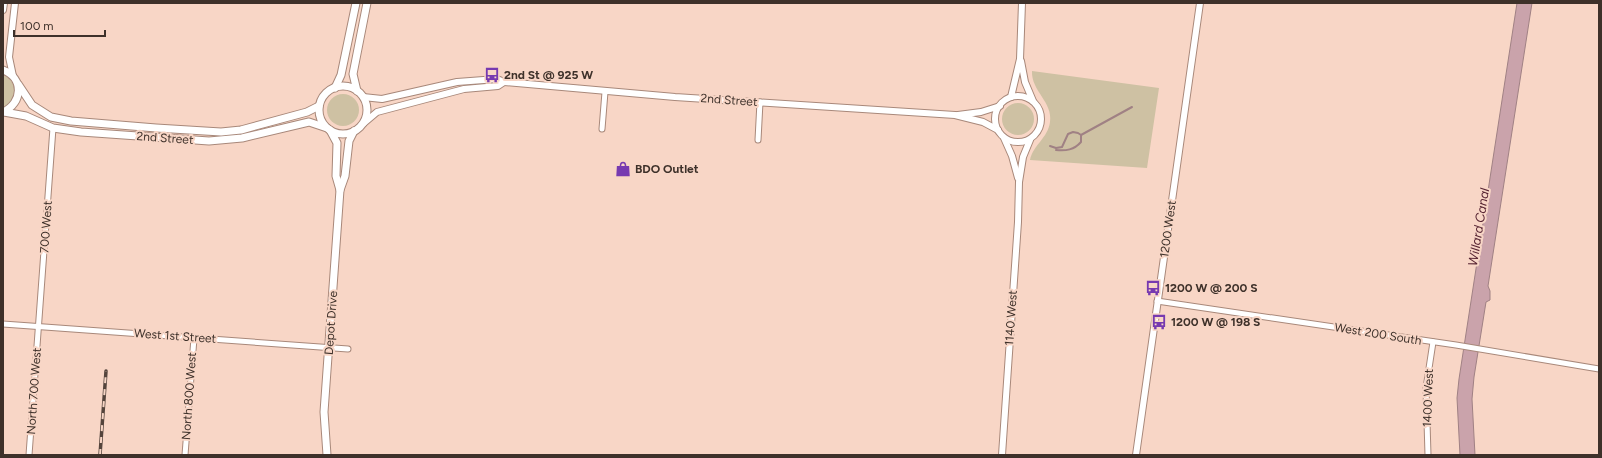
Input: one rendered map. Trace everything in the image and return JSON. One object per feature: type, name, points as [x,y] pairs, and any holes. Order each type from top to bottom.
[{"type":"main road","points":[[335,88],[341,75],[356,3]]},
{"type":"main road","points":[[357,91],[353,74],[367,3]]},
{"type":"main road","points":[[3,70],[13,76]]},
{"type":"main road","name":"2nd Street","points":[[13,76],[32,105],[51,117],[71,121],[220,132],[241,130],[307,112],[319,106]]},
{"type":"main road","points":[[4,112],[15,104],[19,90],[18,84]]},
{"type":"main road","points":[[347,87],[357,91],[363,97],[367,106],[367,115],[364,123],[354,131],[342,134],[329,129],[321,118],[319,106],[325,94],[335,88],[347,87]]},
{"type":"main road","name":"2nd Street","points":[[4,112],[26,116],[53,128],[81,132],[209,141],[242,138],[309,122],[329,129]]},
{"type":"main road","name":"Depot Drive","points":[[329,129],[337,143],[336,176],[340,190]]},
{"type":"main road","name":"Depot Drive","points":[[327,455],[324,412],[340,190],[345,176],[349,141],[354,131]]},
{"type":"street","points":[[3,10],[4,3]]},
{"type":"street","points":[[13,76],[9,57],[14,3]]},
{"type":"street","points":[[1011,97],[1020,59],[1022,3]]},
{"type":"street","name":"1200 West","points":[[1136,455],[1200,3]]},
{"type":"street","points":[[1020,59],[1025,82],[1033,101]]},
{"type":"street","name":"2nd Street","points":[[363,97],[382,99],[457,82],[497,79],[504,82],[605,92],[954,115],[983,122],[998,130]]},
{"type":"street","name":"2nd Street","points":[[364,123],[377,112],[464,89],[498,86],[504,82]]},
{"type":"street","points":[[602,129],[605,92]]},
{"type":"street","points":[[1019,96],[1026,97],[1033,101],[1038,106],[1042,121],[1036,135],[1030,140],[1017,143],[1004,138],[998,130],[996,117],[1004,100],[1019,96]]},
{"type":"street","points":[[758,140],[760,102]]},
{"type":"street","name":"2nd Street","points":[[954,115],[981,112],[1000,106]]},
{"type":"street","name":"700 West","points":[[39,326],[53,128]]},
{"type":"street","name":"1140 West","points":[[1004,138],[1012,156],[1019,182]]},
{"type":"street","name":"1140 West","points":[[1002,455],[1018,222],[1019,182],[1023,156],[1030,140]]},
{"type":"street","name":"West 200 South","points":[[1157,301],[1460,346],[1599,369]]},
{"type":"street","name":"West 1st Street","points":[[3,324],[348,349]]},
{"type":"street","name":"North 700 West","points":[[29,455],[39,326]]},
{"type":"street","name":"North 800 West","points":[[185,455],[194,338]]},
{"type":"street","name":"1400 West","points":[[1428,455],[1426,388],[1432,342]]},
{"type":"shaded area","points":[[1517,3],[1532,3],[1488,286],[1490,291],[1490,300],[1486,302],[1474,377],[1472,399],[1475,455],[1460,455],[1457,398],[1459,379]]},
{"type":"shaded area","points":[[1032,71],[1159,88],[1147,168],[1030,160],[1034,150],[1049,128],[1050,122],[1048,108],[1035,85]]},
{"type":"shaded area","points":[[3,75],[12,82],[15,92],[12,101],[3,108]]},
{"type":"shaded area","points":[[340,94],[346,94],[355,98],[359,110],[355,122],[346,126],[340,126],[331,122],[327,113],[327,107],[331,98]]},
{"type":"shaded area","points":[[1015,103],[1021,103],[1030,107],[1034,119],[1030,131],[1021,135],[1015,135],[1006,131],[1002,122],[1002,116],[1006,107]]},
{"type":"waterway","points":[[1081,135],[1132,107]]},
{"type":"waterway","points":[[1050,146],[1056,148],[1062,147],[1068,134],[1073,132],[1081,135],[1081,142],[1076,147],[1066,150],[1056,150]]},
{"type":"railway","points":[[100,455],[106,371]]},
{"type":"place","name":"2nd St @ 925 W","points":[[492,75]]},
{"type":"place","name":"BDO Outlet","points":[[623,169]]},
{"type":"place","name":"1200 W @ 200 S","points":[[1153,288]]},
{"type":"place","name":"1200 W @ 198 S","points":[[1159,322]]},
{"type":"water label","name":"Willard Canal","points":[[1478,227]]}]
